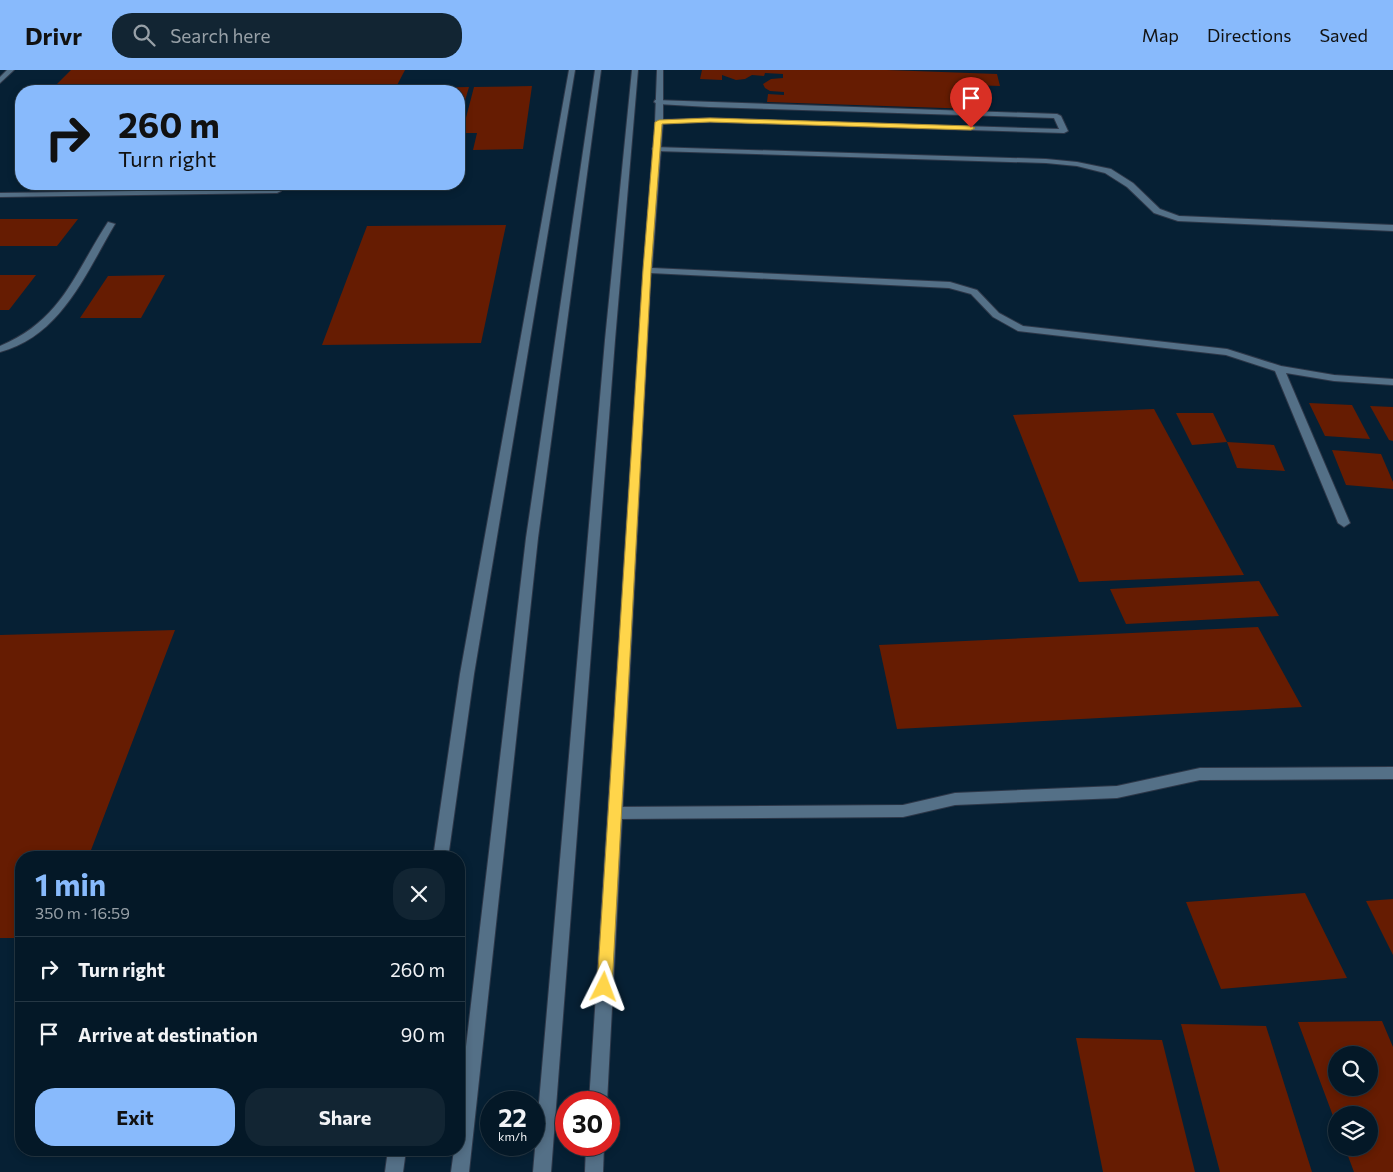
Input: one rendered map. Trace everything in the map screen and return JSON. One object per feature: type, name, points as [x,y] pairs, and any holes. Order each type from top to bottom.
[{"type":"street","points":[[0,81],[11,70]]},
{"type":"street","points":[[441,851],[467,674],[572,70]]},
{"type":"street","points":[[465,1128],[532,538],[598,70]]},
{"type":"street","points":[[542,1172],[610,340],[635,70]]},
{"type":"street","points":[[599,1091],[647,270],[659,122],[660,70]]},
{"type":"street","points":[[658,102],[768,108],[1057,116],[1064,131],[710,120],[659,122]]},
{"type":"street","points":[[656,149],[1046,161],[1077,164],[1108,171],[1130,185],[1157,211],[1178,218],[1393,228]]},
{"type":"street","points":[[0,195],[277,191]]},
{"type":"street","points":[[0,349],[21,341],[43,326],[58,309],[111,224]]},
{"type":"street","points":[[647,270],[950,284],[974,292],[996,315],[1021,329],[1227,352],[1278,369],[1334,378],[1393,382]]},
{"type":"street","points":[[1278,369],[1344,523]]},
{"type":"street","points":[[614,813],[903,811],[955,799],[1117,792],[1200,774],[1393,773]]},
{"type":"street","points":[[394,1172],[396,1156]]},
{"type":"street","points":[[460,1172],[462,1156]]},
{"type":"street","points":[[594,1172],[595,1156]]},
{"type":"building","points":[[71,70],[405,70],[397,85],[56,85]]},
{"type":"building","points":[[702,70],[887,70],[997,74],[1000,86],[970,85],[974,109],[767,102],[768,94],[784,95],[784,92],[770,91],[763,84],[771,79],[783,78],[783,74],[765,73],[764,76],[752,75],[745,79],[736,80],[722,75],[722,80],[700,79]]},
{"type":"building","points":[[532,86],[523,149],[473,150],[477,133],[465,133],[465,122],[474,87]]},
{"type":"building","points":[[465,87],[469,87],[465,101]]},
{"type":"building","points":[[0,219],[78,219],[57,246],[0,246]]},
{"type":"building","points":[[506,225],[481,343],[322,345],[367,226]]},
{"type":"building","points":[[0,275],[36,275],[9,310],[0,310]]},
{"type":"building","points":[[165,275],[141,318],[80,318],[108,276]]},
{"type":"building","points":[[1309,403],[1352,405],[1370,439],[1325,436]]},
{"type":"building","points":[[1370,406],[1393,407],[1393,441],[1389,440]]},
{"type":"building","points":[[1154,409],[1244,575],[1079,582],[1013,415]]},
{"type":"building","points":[[1176,413],[1213,413],[1227,442],[1192,445]]},
{"type":"building","points":[[1227,442],[1274,445],[1285,471],[1237,468]]},
{"type":"building","points":[[1332,450],[1381,454],[1393,482],[1393,489],[1346,485]]},
{"type":"building","points":[[1259,581],[1279,616],[1126,624],[1110,589]]},
{"type":"building","points":[[1258,627],[1302,707],[897,729],[879,645]]},
{"type":"building","points":[[175,630],[91,851],[15,851],[15,938],[0,938],[0,635]]},
{"type":"building","points":[[1305,893],[1347,978],[1221,989],[1186,902]]},
{"type":"building","points":[[1393,899],[1393,955],[1366,901]]},
{"type":"building","points":[[1382,1021],[1393,1047],[1393,1172],[1354,1172],[1348,1156],[1378,1156],[1378,1106],[1329,1106],[1298,1022]]},
{"type":"building","points":[[1181,1024],[1266,1026],[1312,1172],[1220,1172]]},
{"type":"building","points":[[1076,1038],[1162,1040],[1195,1172],[1103,1172]]},
{"type":"route","points":[[604,987],[647,270],[659,122],[710,120],[971,128]]}]
